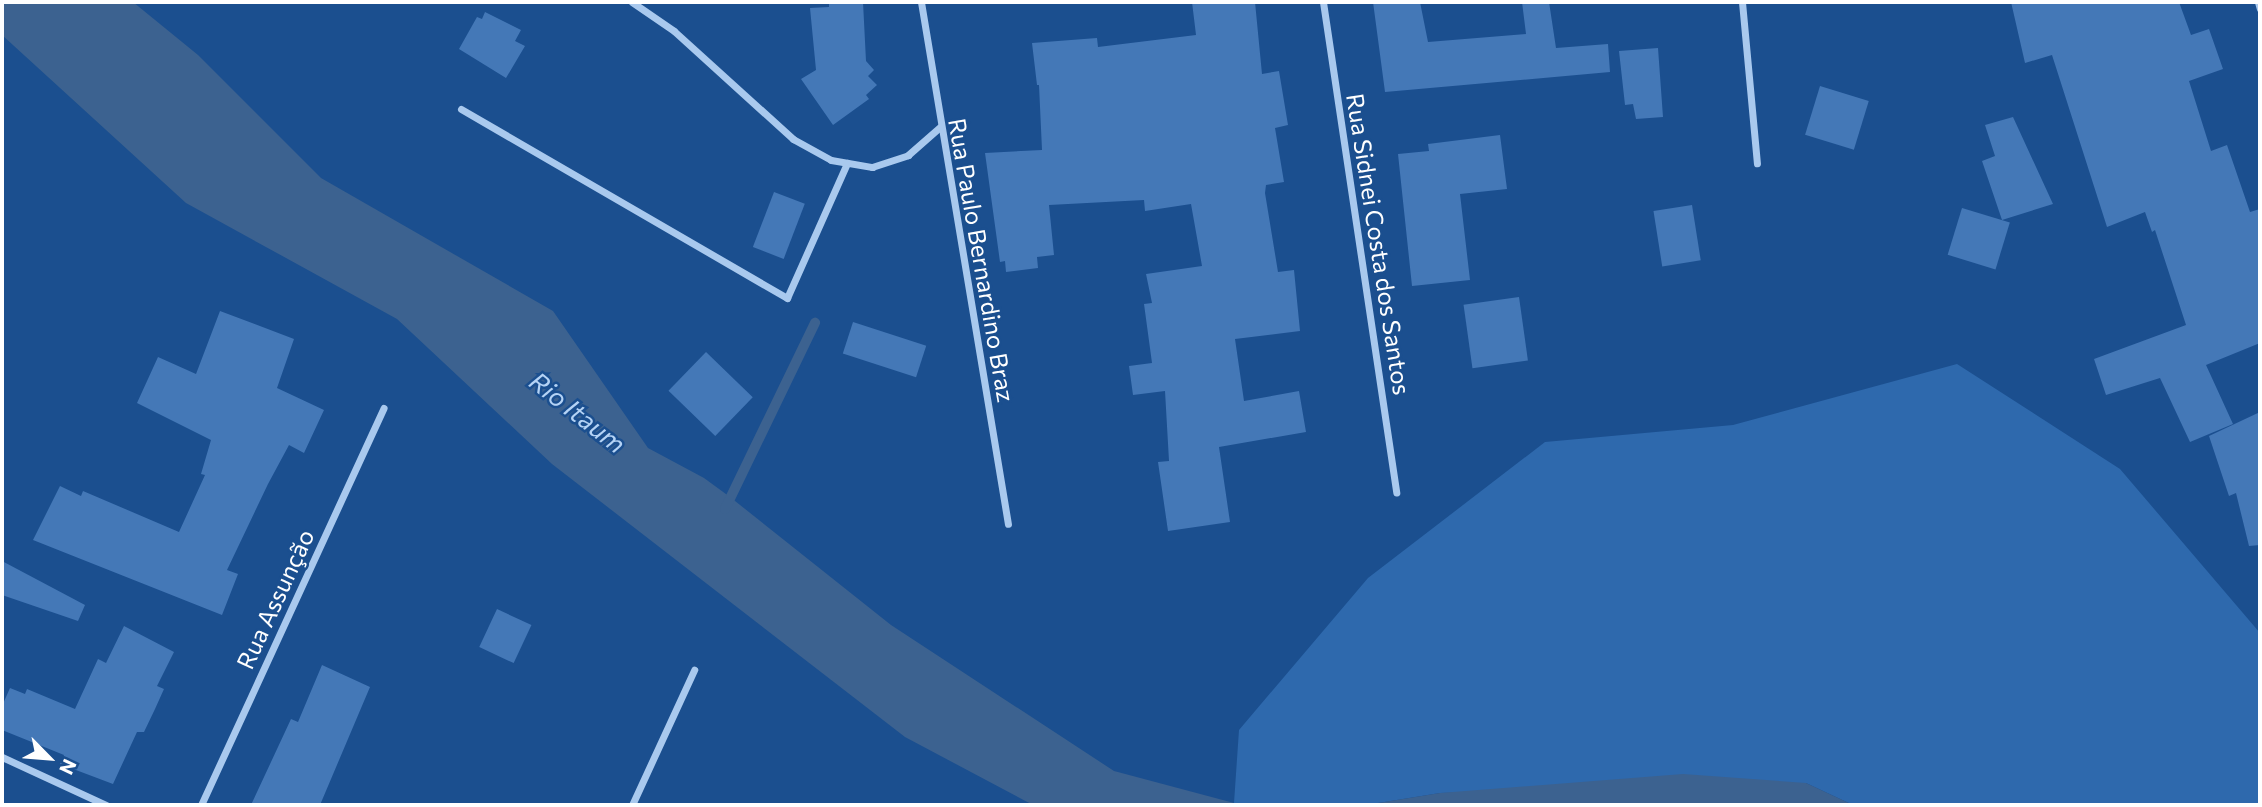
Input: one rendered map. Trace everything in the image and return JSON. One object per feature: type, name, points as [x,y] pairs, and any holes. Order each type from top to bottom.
[{"type":"street","points":[[632,2],[674,31],[793,139],[831,160],[872,167],[908,155],[940,127]]},
{"type":"street","name":"Rua Paulo Bernardino Braz","points":[[921,2],[1008,524]]},
{"type":"street","name":"Rua Sidnei Costa dos Santos","points":[[1323,2],[1396,493]]},
{"type":"street","points":[[1742,2],[1757,163]]},
{"type":"street","points":[[2258,2],[2260,9]]},
{"type":"street","points":[[461,109],[787,298],[847,163]]},
{"type":"street","name":"Rua Assunção","points":[[201,805],[384,408]]},
{"type":"street","points":[[632,805],[694,670]]},
{"type":"street","points":[[2,757],[106,805]]},
{"type":"shaded area","points":[[1957,364],[2120,469],[2260,633],[2260,805],[1853,805],[1806,783],[1440,793],[1366,805],[1234,803],[1239,730],[1368,578],[1545,442],[1733,425]]},
{"type":"water","name":"Rio Itaum","points":[[2,2],[133,2],[198,55],[321,178],[553,311],[648,448],[704,478],[891,625],[1114,771],[1234,803],[1254,805],[1033,805],[905,737],[552,464],[397,319],[186,203],[2,35]]},
{"type":"water","points":[[1683,774],[1806,783],[1853,805],[1366,805],[1440,793]]},
{"type":"building","points":[[829,2],[863,2],[866,61],[874,70],[868,76],[877,85],[866,95],[869,99],[833,125],[801,79],[816,70],[810,8],[829,7]]},
{"type":"building","points":[[1192,2],[1255,2],[1262,74],[1279,71],[1288,125],[1275,128],[1284,182],[1266,185],[1265,193],[1278,272],[1294,270],[1300,331],[1235,339],[1244,401],[1299,391],[1306,432],[1219,447],[1230,522],[1168,531],[1158,462],[1169,461],[1165,391],[1133,395],[1129,366],[1152,363],[1144,304],[1152,303],[1146,274],[1202,266],[1191,204],[1145,211],[1144,200],[1049,205],[1054,255],[1037,257],[1038,268],[1006,272],[1005,261],[1000,262],[985,153],[1042,150],[1039,85],[1032,43],[1097,38],[1098,47],[1196,35]]},
{"type":"building","points":[[1373,2],[1420,2],[1428,42],[1526,34],[1522,2],[1549,2],[1556,48],[1608,44],[1610,72],[1385,92]]},
{"type":"building","points":[[2011,2],[2179,2],[2191,35],[2209,29],[2223,69],[2189,81],[2211,151],[2227,145],[2250,212],[2260,209],[2260,343],[2206,365],[2233,424],[2190,442],[2160,378],[2106,395],[2094,359],[2186,325],[2155,230],[2152,232],[2145,212],[2107,227],[2052,55],[2025,63]]},
{"type":"building","points":[[485,12],[521,30],[515,41],[525,46],[506,78],[459,49],[477,17],[482,19]]},
{"type":"building","points":[[1658,48],[1663,117],[1636,119],[1633,104],[1625,105],[1619,51]]},
{"type":"building","points":[[1820,86],[1869,101],[1854,150],[1805,135]]},
{"type":"building","points":[[2013,117],[2053,204],[2002,220],[1982,161],[1995,156],[1985,125]]},
{"type":"building","points":[[1500,135],[1507,189],[1460,194],[1470,280],[1412,286],[1398,154],[1429,151],[1428,144]]},
{"type":"building","points":[[774,192],[805,204],[784,259],[753,247]]},
{"type":"building","points":[[1692,205],[1701,260],[1662,266],[1653,211]]},
{"type":"building","points":[[1962,208],[2010,223],[1995,269],[1948,255]]},
{"type":"building","points":[[1519,297],[1528,360],[1472,368],[1464,305]]},
{"type":"building","points":[[220,311],[294,339],[277,388],[324,410],[304,453],[289,445],[268,484],[227,570],[238,574],[222,615],[33,540],[60,486],[81,496],[83,491],[179,532],[205,475],[201,474],[211,440],[137,403],[158,357],[196,374]]},
{"type":"building","points":[[853,322],[926,346],[916,377],[843,353]]},
{"type":"building","points":[[706,352],[753,397],[715,436],[668,391]]},
{"type":"building","points":[[2260,412],[2260,545],[2249,546],[2236,493],[2229,496],[2209,436]]},
{"type":"building","points":[[2,561],[85,605],[78,621],[2,595]]},
{"type":"building","points":[[497,609],[531,625],[514,663],[479,647]]},
{"type":"building","points":[[124,626],[174,652],[157,686],[164,689],[155,709],[144,732],[137,732],[113,784],[60,764],[64,755],[2,730],[2,706],[10,688],[25,694],[27,689],[75,709],[98,659],[106,663]]},
{"type":"building","points":[[322,665],[370,687],[320,805],[251,805],[291,719],[298,722]]},
{"type":"waterway","points":[[725,509],[815,323]]}]
